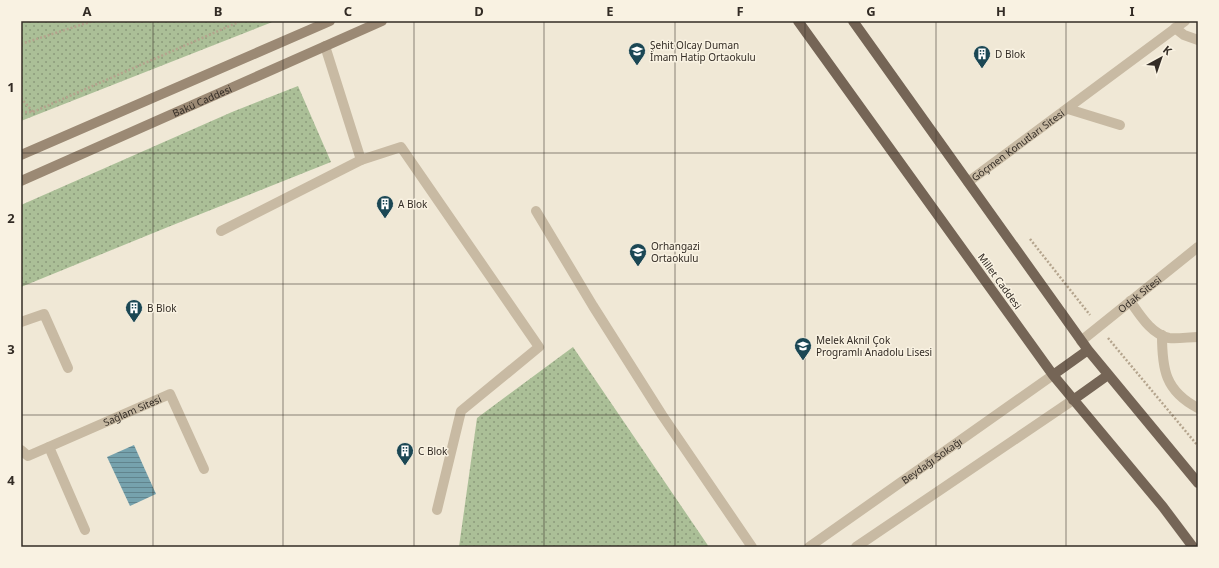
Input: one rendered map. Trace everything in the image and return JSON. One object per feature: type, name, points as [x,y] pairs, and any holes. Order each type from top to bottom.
[{"type":"main road","points":[[21,155],[330,21]]},
{"type":"main road","name":"Bakü Caddesi","points":[[21,182],[382,21]]},
{"type":"main road","name":"Millet Caddesi","points":[[798,21],[1053,375],[1163,507],[1193,547]]},
{"type":"main road","points":[[853,21],[1081,341],[1198,482]]},
{"type":"main road","points":[[1053,375],[1088,350]]},
{"type":"main road","points":[[1073,400],[1108,375]]},
{"type":"street","name":"Göçmen Konutları Sitesi","points":[[968,182],[1185,21]]},
{"type":"street","points":[[1175,28],[1184,35],[1198,40]]},
{"type":"street","points":[[325,46],[361,160]]},
{"type":"street","name":"Göçmen Konutları Sitesi","points":[[1068,109],[1120,125]]},
{"type":"street","points":[[221,231],[361,160],[401,147],[539,347],[461,411],[437,510]]},
{"type":"street","points":[[536,211],[593,306],[662,415],[752,547]]},
{"type":"street","name":"Odak Sitesi","points":[[1081,341],[1198,247]]},
{"type":"street","points":[[1130,301],[1150,327],[1162,335],[1175,338],[1198,337]]},
{"type":"street","points":[[21,322],[44,314],[68,368]]},
{"type":"street","points":[[1162,335],[1163,363],[1168,379],[1174,389],[1183,398],[1198,408]]},
{"type":"street","name":"Beydağı Sokağı","points":[[809,547],[1053,375]]},
{"type":"street","name":"Sağlam Sitesi","points":[[21,450],[28,456],[170,394],[204,469]]},
{"type":"street","points":[[856,547],[1073,400]]},
{"type":"street","points":[[49,447],[85,530]]},
{"type":"path","points":[[21,44],[93,21]]},
{"type":"path","points":[[21,112],[33,112],[241,21]]},
{"type":"path","points":[[21,98],[33,112]]},
{"type":"path","points":[[1027,235],[1099,326],[1198,446]]},
{"type":"green space","points":[[21,21],[275,21],[21,121]]},
{"type":"green space","points":[[298,86],[331,162],[21,287],[21,205],[232,112]]},
{"type":"green space","points":[[573,347],[709,547],[459,547],[477,418]]},
{"type":"water","points":[[134,445],[156,494],[130,506],[107,457]]},
{"type":"place","name":"Şehit Olcay Duman İmam Hatip Ortaokulu","points":[[637,66]]},
{"type":"place","name":"D Blok","points":[[982,69]]},
{"type":"place","name":"A Blok","points":[[385,219]]},
{"type":"place","name":"Orhangazi Ortaokulu","points":[[638,267]]},
{"type":"place","name":"B Blok","points":[[134,323]]},
{"type":"place","name":"Melek Aknil Çok Programlı Anadolu Lisesi","points":[[803,361]]},
{"type":"place","name":"C Blok","points":[[405,466]]}]
